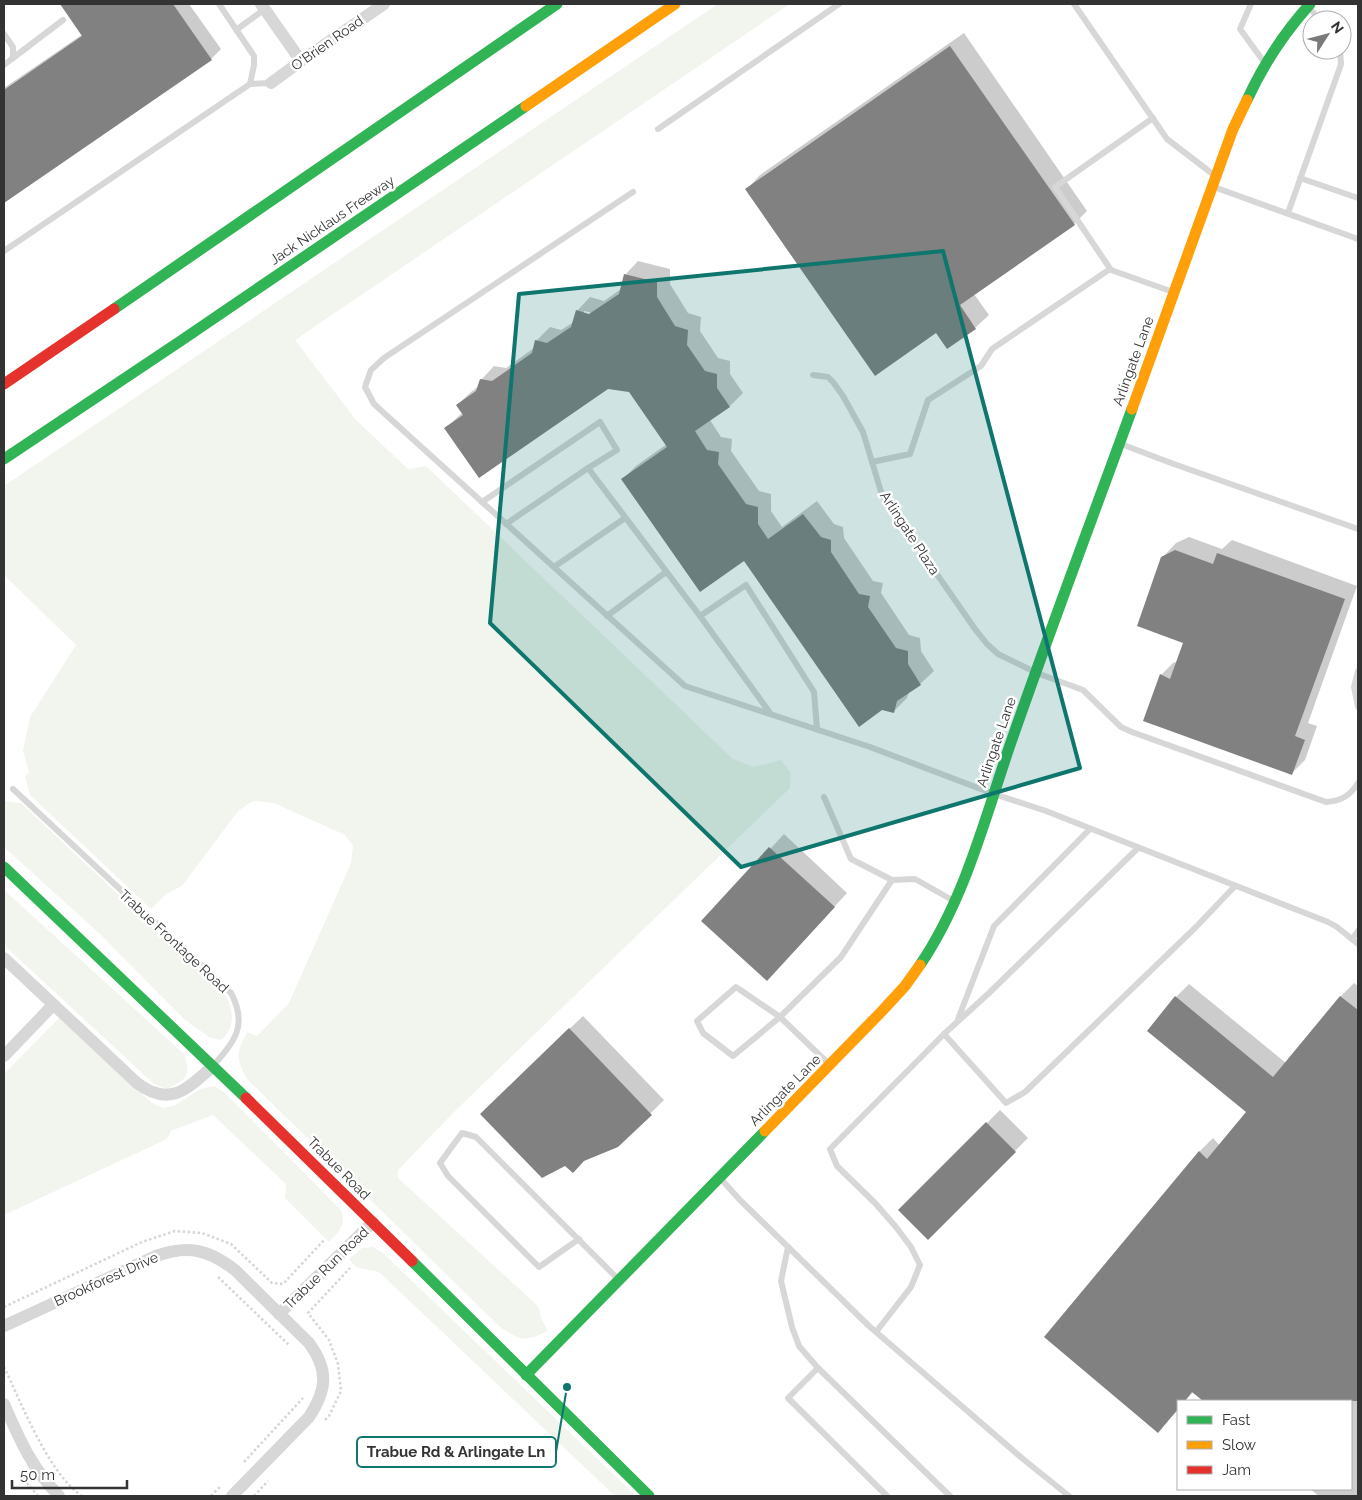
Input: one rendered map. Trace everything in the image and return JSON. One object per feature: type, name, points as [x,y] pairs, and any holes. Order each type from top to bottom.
[{"type":"main road","points":[[4,384],[557,4]]},
{"type":"main road","name":"Jack Nicklaus Freeway","points":[[4,459],[191,335],[676,4]]},
{"type":"main road","name":"Arlingate Lane","points":[[526,1374],[830,1065],[897,995],[923,961],[954,901],[994,794],[1233,129],[1265,64],[1293,23],[1308,5]]},
{"type":"main road","name":"Trabue Road","points":[[4,867],[373,1222],[649,1496]]},
{"type":"street","name":"O'Brien Road","points":[[271,83],[384,4]]},
{"type":"street","points":[[263,6],[300,61]]},
{"type":"street","name":"Trabue Frontage Road","points":[[4,958],[137,1083],[154,1093],[163,1096],[187,1088],[213,1066]]},
{"type":"street","points":[[4,1056],[53,1005]]},
{"type":"street","name":"Trabue Run Road","points":[[279,1314],[373,1222]]},
{"type":"street","name":"Brookforest Drive","points":[[4,1326],[170,1251],[198,1250],[224,1261],[308,1343],[317,1354],[322,1366],[324,1381],[322,1393],[309,1417],[232,1496]]},
{"type":"street","points":[[4,1404],[26,1453],[44,1481],[59,1496]]},
{"type":"lane","points":[[219,4],[254,56],[250,84]]},
{"type":"lane","points":[[658,129],[839,4]]},
{"type":"lane","points":[[1074,4],[1167,140],[1214,181],[1288,213],[1358,239]]},
{"type":"lane","points":[[1251,4],[1240,29],[1265,64]]},
{"type":"lane","points":[[236,30],[263,6]]},
{"type":"lane","points":[[4,65],[63,20]]},
{"type":"lane","points":[[4,34],[13,47],[13,58]]},
{"type":"lane","points":[[1288,213],[1339,70],[1341,60]]},
{"type":"lane","points":[[4,251],[250,84],[271,83]]},
{"type":"lane","points":[[1153,118],[1055,187],[1110,269],[1174,293]]},
{"type":"lane","points":[[1300,178],[1358,198]]},
{"type":"lane","points":[[632,192],[384,358],[371,370],[365,387],[374,404],[685,686],[870,747],[994,794],[1046,811],[1328,922],[1358,944]]},
{"type":"lane","points":[[872,462],[910,454],[928,400],[981,366],[992,349],[1110,269]]},
{"type":"lane","name":"Arlingate Plaza","points":[[812,374],[828,377],[843,396],[863,432],[882,495],[975,629],[998,654],[1037,673],[1083,690],[1121,726],[1132,732],[1326,802],[1345,798],[1358,783]]},
{"type":"lane","points":[[482,502],[600,422],[618,450],[588,468],[506,524]]},
{"type":"lane","points":[[1120,444],[1358,529]]},
{"type":"lane","points":[[588,468],[700,616],[770,714]]},
{"type":"lane","points":[[554,567],[625,518]]},
{"type":"lane","points":[[607,616],[666,572]]},
{"type":"lane","points":[[700,616],[746,585],[814,692],[817,729]]},
{"type":"lane","points":[[1358,671],[1354,687],[1358,707]]},
{"type":"lane","name":"Trabue Frontage Road","points":[[13,789],[231,993],[238,1006],[239,1022],[236,1035],[228,1049],[213,1066]]},
{"type":"lane","points":[[824,797],[851,859],[892,880],[915,879],[954,901]]},
{"type":"lane","points":[[957,1021],[994,926],[1090,829]]},
{"type":"lane","points":[[876,1332],[911,1287],[920,1265],[896,1227],[875,1203],[837,1166],[830,1149],[957,1021],[988,994],[1138,848]]},
{"type":"lane","points":[[830,1065],[780,1017],[736,987],[697,1021],[703,1033],[733,1056],[780,1017],[841,957],[892,880]]},
{"type":"lane","points":[[944,1034],[1006,1103],[1025,1092],[1196,927],[1235,886]]},
{"type":"lane","points":[[1352,939],[1358,931]]},
{"type":"lane","points":[[579,1239],[540,1267],[448,1176],[440,1163],[462,1133],[476,1137],[579,1239],[619,1279]]},
{"type":"lane","points":[[720,1177],[740,1200],[876,1332],[1023,1459],[1069,1496]]},
{"type":"lane","points":[[788,1247],[781,1282],[792,1327],[799,1346],[818,1368],[950,1496]]},
{"type":"lane","points":[[818,1368],[788,1398],[887,1496]]},
{"type":"path","points":[[218,1276],[294,1350]]},
{"type":"path","points":[[4,1367],[43,1448],[62,1476],[82,1496]]},
{"type":"path","points":[[244,1462],[307,1393]]},
{"type":"path","points":[[211,1496],[224,1483]]},
{"type":"highlighted area","points":[[943,251],[1080,768],[741,867],[490,623],[519,294]]},
{"type":"shaded area","points":[[718,4],[790,4],[295,340],[356,420],[408,469],[426,466],[733,759],[754,767],[781,760],[791,773],[790,788],[455,1111],[398,1170],[398,1178],[538,1306],[541,1318],[548,1331],[533,1337],[519,1338],[501,1328],[246,1078],[240,1065],[239,1050],[247,1032],[257,1036],[289,1003],[351,863],[353,846],[345,835],[274,803],[253,801],[238,811],[182,886],[166,894],[151,909],[30,795],[25,776],[29,772],[23,751],[30,717],[76,645],[4,575],[4,486]]},
{"type":"shaded area","points":[[4,801],[21,803],[226,996],[231,1008],[232,1020],[229,1030],[221,1040],[209,1037],[184,1019],[100,934],[4,847]]},
{"type":"shaded area","points":[[4,890],[184,1054],[187,1072],[183,1079],[167,1089],[154,1084],[4,945]]},
{"type":"shaded area","points":[[59,1018],[152,1103],[163,1108],[176,1105],[200,1089],[214,1086],[224,1092],[341,1210],[343,1220],[339,1231],[329,1242],[285,1198],[286,1184],[213,1115],[171,1131],[167,1139],[4,1215],[4,1074]]},
{"type":"shaded area","points":[[373,1247],[383,1253],[636,1496],[615,1496],[379,1272],[356,1267],[349,1259],[362,1248]]},
{"type":"building","points":[[60,4],[173,4],[212,60],[4,203],[4,90],[82,36]]},
{"type":"building","points":[[950,46],[1075,225],[960,305],[976,329],[947,349],[936,333],[875,376],[745,189]]},
{"type":"building","points":[[624,274],[657,282],[657,297],[675,326],[688,330],[687,345],[705,371],[717,374],[717,388],[730,407],[695,431],[707,450],[719,452],[718,464],[746,504],[758,507],[758,524],[768,539],[803,514],[821,537],[831,540],[831,552],[859,594],[870,596],[868,607],[896,648],[908,651],[908,664],[921,685],[897,701],[894,713],[882,710],[859,727],[744,561],[700,592],[621,479],[667,447],[629,392],[608,389],[479,478],[444,428],[463,415],[456,405],[476,391],[480,379],[492,381],[532,353],[535,340],[547,343],[571,327],[576,310],[589,314],[619,294]]},
{"type":"building","points":[[1175,550],[1213,564],[1217,553],[1345,599],[1295,736],[1305,740],[1292,775],[1143,721],[1160,674],[1170,679],[1183,643],[1137,626],[1161,557]]},
{"type":"building","points":[[769,847],[835,907],[767,981],[701,921]]},
{"type":"building","points":[[1175,996],[1273,1077],[1340,996],[1358,1010],[1358,1401],[1202,1400],[1192,1392],[1186,1400],[1177,1400],[1177,1410],[1158,1433],[1044,1337],[1199,1151],[1207,1159],[1246,1112],[1147,1031]]},
{"type":"building","points":[[569,1028],[652,1115],[618,1147],[584,1161],[573,1173],[565,1166],[542,1178],[480,1114]]},
{"type":"building","points":[[986,1122],[1016,1152],[928,1240],[898,1210]]},
{"type":"traffic: fast","points":[[114,309],[557,4]]},
{"type":"traffic: fast","points":[[1247,100],[1275,50],[1291,26],[1310,4]]},
{"type":"traffic: fast","points":[[4,459],[526,106]]},
{"type":"traffic: fast","points":[[920,965],[949,914],[972,860],[1054,621],[1132,409]]},
{"type":"traffic: fast","points":[[4,867],[246,1098]]},
{"type":"traffic: fast","points":[[526,1375],[765,1131]]},
{"type":"traffic: fast","points":[[412,1261],[649,1496]]},
{"type":"traffic: slow","points":[[526,106],[675,4]]},
{"type":"traffic: slow","points":[[1132,409],[1233,129],[1247,100]]},
{"type":"traffic: slow","points":[[765,1131],[883,1010],[905,986],[920,965]]},
{"type":"traffic: jam","points":[[4,384],[114,309]]},
{"type":"traffic: jam","points":[[246,1098],[412,1261]]},
{"type":"place","name":"Trabue Rd & Arlingate Ln","points":[[567,1387]]}]
